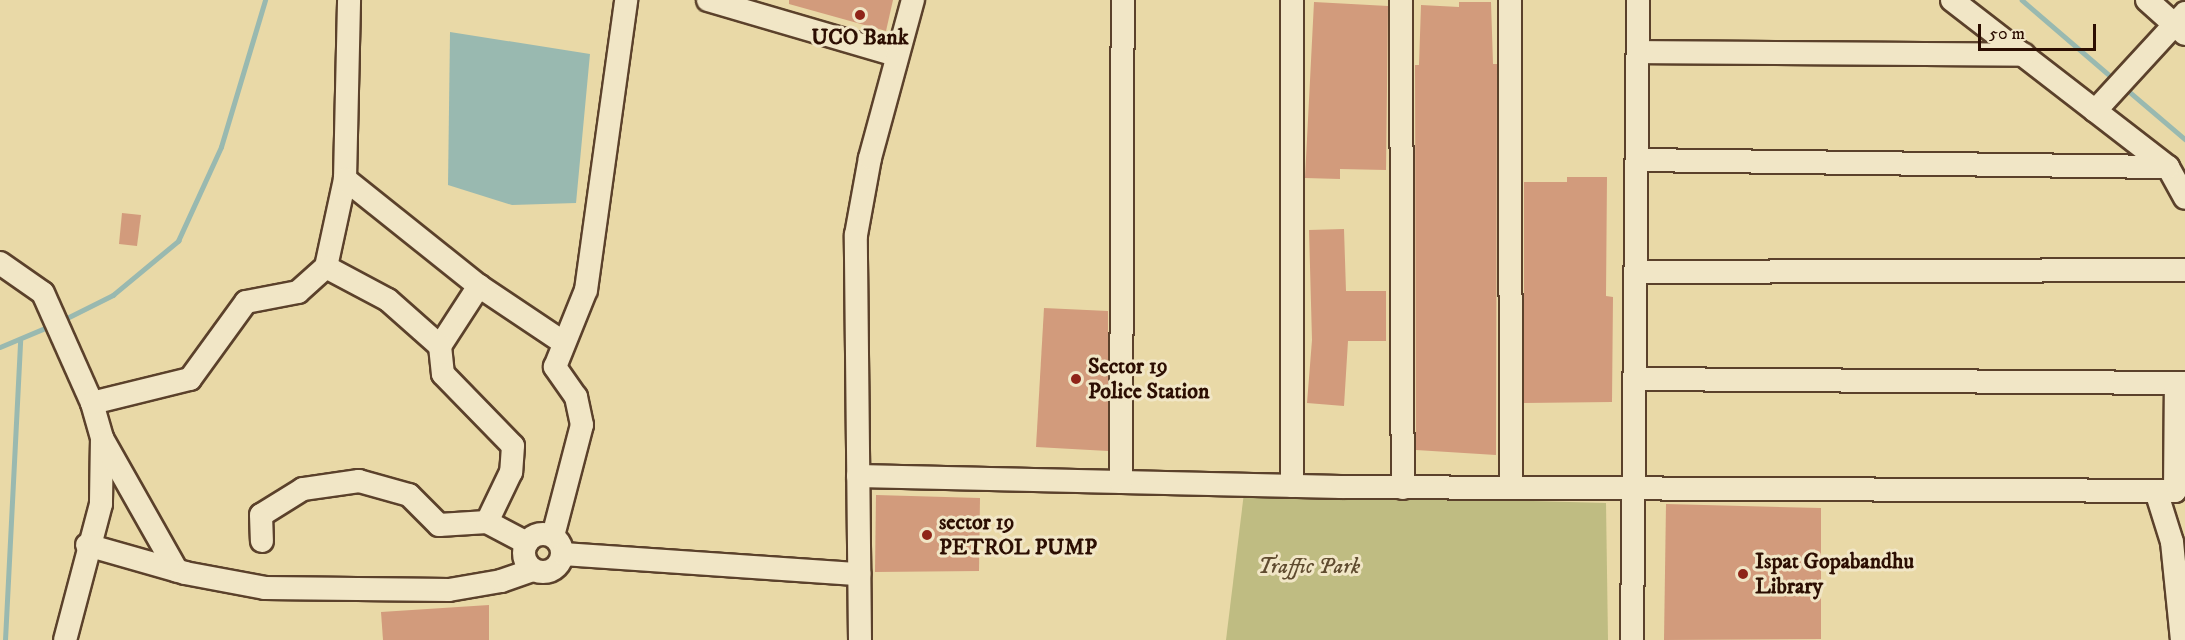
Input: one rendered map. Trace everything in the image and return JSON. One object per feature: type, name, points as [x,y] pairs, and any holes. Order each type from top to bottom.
[{"type":"street","points":[[92,403],[190,379],[246,302],[298,292],[326,267],[345,179],[349,0]]},
{"type":"street","points":[[87,545],[177,571],[266,588],[449,590],[501,581],[534,570],[554,570],[582,425],[576,397],[555,367],[586,290],[626,0]]},
{"type":"street","points":[[708,0],[896,55]]},
{"type":"street","points":[[860,640],[856,236],[896,55],[913,0]]},
{"type":"street","points":[[1121,482],[1123,0]]},
{"type":"street","points":[[1292,0],[1292,486]]},
{"type":"street","points":[[1401,0],[1403,488]]},
{"type":"street","points":[[1510,0],[1511,488]]},
{"type":"street","points":[[1632,640],[1638,0]]},
{"type":"street","points":[[1952,0],[2168,167],[2185,198]]},
{"type":"street","points":[[2095,111],[2182,24],[2147,0]]},
{"type":"street","points":[[1638,52],[2024,56]]},
{"type":"street","points":[[1637,160],[2168,167]]},
{"type":"street","points":[[345,179],[479,286],[564,344]]},
{"type":"street","points":[[0,263],[44,293],[92,403],[102,438],[177,571]]},
{"type":"street","points":[[326,267],[388,300],[440,346]]},
{"type":"street","points":[[1636,272],[2185,270]]},
{"type":"street","points":[[479,286],[440,346],[443,374],[513,446],[512,472],[487,522]]},
{"type":"street","points":[[858,476],[1403,488],[2175,491],[2180,383],[1635,379]]},
{"type":"street","points":[[65,640],[87,545],[101,504],[102,438]]},
{"type":"street","points":[[262,541],[261,515],[303,489],[359,480],[409,495],[440,525],[487,522],[526,543]]},
{"type":"street","points":[[2156,491],[2172,542],[2182,640]]},
{"type":"street","points":[[534,570],[524,558],[526,543],[539,534],[558,545],[859,574]]},
{"type":"green space","name":"Traffic Park","points":[[1244,493],[1606,503],[1608,640],[1226,640]]},
{"type":"water","points":[[450,32],[590,54],[576,203],[512,205],[448,185]]},
{"type":"building","name":"UCO Bank","points":[[789,0],[893,0],[886,31],[789,4]]},
{"type":"building","points":[[1314,2],[1388,6],[1386,170],[1340,169],[1340,179],[1305,178]]},
{"type":"building","points":[[1459,2],[1491,2],[1493,64],[1497,64],[1496,455],[1416,450],[1415,65],[1419,65],[1421,5],[1459,7]]},
{"type":"building","points":[[1567,177],[1607,177],[1606,296],[1613,297],[1612,402],[1524,403],[1524,182],[1567,182]]},
{"type":"building","points":[[122,213],[141,215],[137,246],[119,244]]},
{"type":"building","points":[[1344,229],[1346,291],[1386,291],[1386,341],[1348,341],[1344,406],[1307,403],[1312,340],[1309,230]]},
{"type":"building","name":"Sector 19 Police Station","points":[[1044,308],[1108,311],[1108,451],[1036,447]]},
{"type":"building","name":"sector 19 PETROL PUMP","points":[[876,495],[980,498],[979,571],[875,572]]},
{"type":"building","name":"Ispat Gopabandhu Library","points":[[1666,504],[1821,508],[1821,639],[1664,640]]},
{"type":"building","points":[[489,605],[489,640],[383,640],[381,612]]},
{"type":"waterway","points":[[63,320],[113,295],[178,241],[221,147],[265,0]]},
{"type":"waterway","points":[[2022,0],[2114,79]]},
{"type":"waterway","points":[[2125,88],[2185,139]]},
{"type":"waterway","points":[[0,347],[50,326]]},
{"type":"waterway","points":[[5,640],[20,341]]},
{"type":"place","name":"UCO Bank","points":[[860,15]]},
{"type":"place","name":"Sector 19 Police Station","points":[[1076,379]]},
{"type":"place","name":"sector 19 PETROL PUMP","points":[[927,535]]},
{"type":"place","name":"Ispat Gopabandhu Library","points":[[1743,574]]}]
